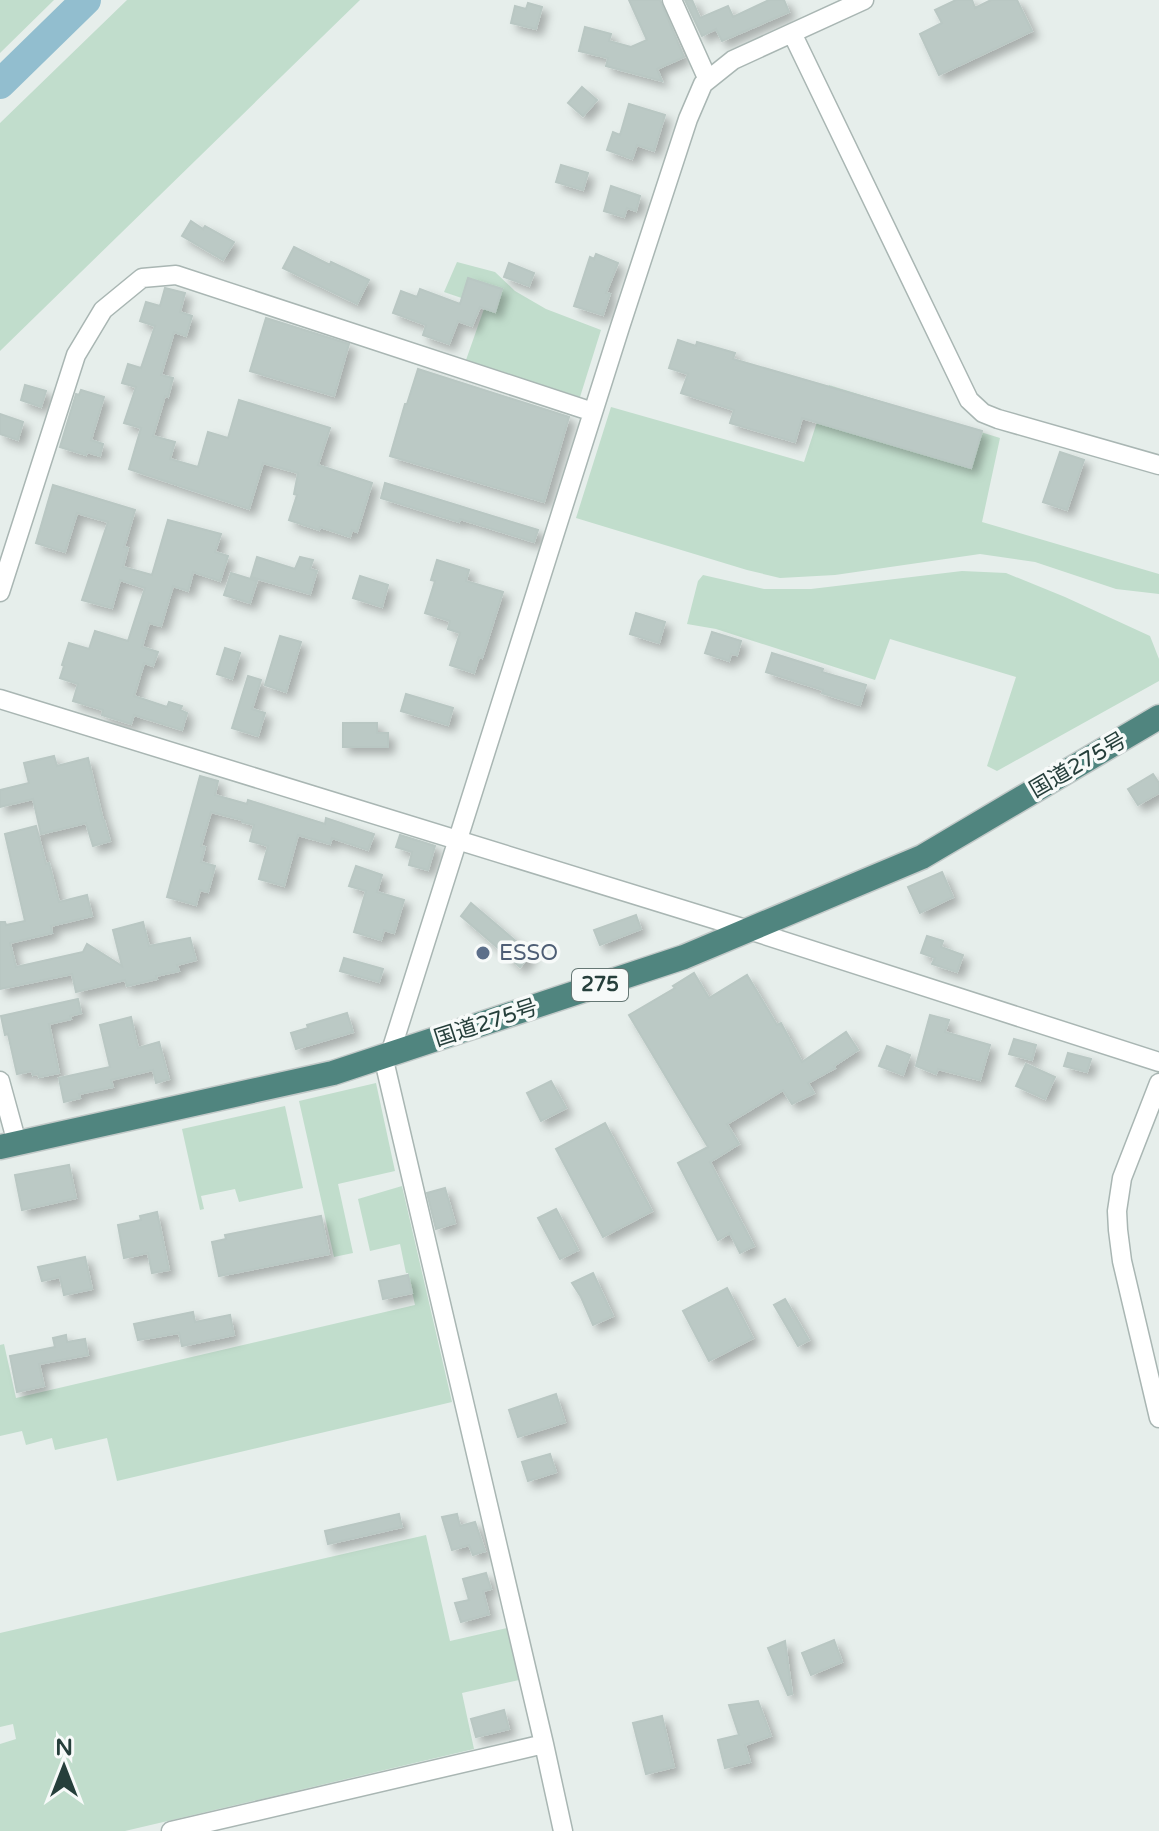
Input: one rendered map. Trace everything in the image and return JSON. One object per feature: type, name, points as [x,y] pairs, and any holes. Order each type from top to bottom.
[{"type":"highway","name":"国道275号","points":[[9,1145],[333,1073],[684,957],[922,857],[1159,717]]},
{"type":"street","points":[[672,0],[708,80]]},
{"type":"street","points":[[563,1831],[386,1055],[688,119],[703,84],[733,60],[864,0]]},
{"type":"street","points":[[792,33],[969,400],[983,413],[998,419],[1159,465]]},
{"type":"street","points":[[0,592],[76,355],[103,310],[142,278],[176,275],[593,412]]},
{"type":"street","points":[[0,699],[749,930],[1159,1062]]},
{"type":"street","points":[[0,1081],[9,1145]]},
{"type":"street","points":[[1159,1083],[1122,1178],[1117,1211],[1122,1261],[1159,1418]]},
{"type":"street","points":[[171,1831],[544,1744]]},
{"type":"green space","points":[[0,0],[54,0],[0,53]]},
{"type":"green space","points":[[127,0],[360,0],[0,351],[0,123]]},
{"type":"green space","points":[[457,262],[495,272],[515,291],[546,309],[601,330],[580,397],[466,360],[485,306],[444,292]]},
{"type":"green space","points":[[829,385],[1000,438],[982,522],[1159,574],[1159,594],[1116,589],[1035,562],[980,554],[835,575],[780,578],[576,518],[611,407],[804,462]]},
{"type":"green space","points":[[962,571],[1006,573],[1150,636],[1159,659],[1159,681],[997,771],[987,766],[1016,677],[890,639],[875,680],[716,629],[687,624],[698,581],[703,575],[764,589],[811,589]]},
{"type":"green space","points":[[376,1083],[395,1171],[338,1184],[353,1253],[334,1257],[299,1101]]},
{"type":"green space","points":[[285,1106],[303,1188],[239,1202],[235,1189],[201,1196],[204,1209],[200,1210],[182,1129]]},
{"type":"green space","points":[[402,1186],[452,1402],[117,1481],[107,1438],[55,1450],[52,1438],[26,1445],[22,1431],[0,1436],[0,1345],[4,1344],[16,1398],[415,1305],[400,1244],[370,1251],[358,1199]]},
{"type":"green space","points":[[426,1535],[450,1641],[507,1628],[519,1680],[462,1693],[474,1749],[125,1831],[0,1831],[0,1744],[16,1739],[13,1724],[0,1727],[0,1633]]},
{"type":"building","points":[[629,0],[660,0],[684,57],[657,69],[662,81],[606,66],[608,58],[579,51],[585,27],[611,34],[609,41],[631,47],[647,40]]},
{"type":"building","points":[[685,0],[692,0],[700,18],[728,6],[733,17],[769,0],[784,0],[789,12],[722,41],[716,29],[702,36]]},
{"type":"building","points":[[956,0],[972,0],[975,8],[991,0],[1017,0],[1032,31],[939,75],[920,34],[942,23],[935,10]]},
{"type":"building","points":[[528,3],[542,7],[536,29],[511,23],[515,6],[526,9]]},
{"type":"building","points":[[582,87],[597,100],[583,116],[568,103]]},
{"type":"building","points":[[629,104],[665,115],[654,151],[637,145],[632,159],[607,150],[613,132],[620,135]]},
{"type":"building","points":[[561,165],[588,173],[583,190],[556,182]]},
{"type":"building","points":[[611,186],[640,196],[636,211],[627,208],[624,217],[604,211]]},
{"type":"building","points":[[191,221],[234,242],[223,260],[182,236]]},
{"type":"building","points":[[294,247],[369,280],[357,304],[283,268]]},
{"type":"building","points":[[596,254],[618,263],[606,293],[610,294],[603,315],[574,306],[590,257],[594,259]]},
{"type":"building","points":[[509,263],[534,273],[529,286],[504,277]]},
{"type":"building","points":[[468,278],[502,289],[495,312],[480,307],[472,326],[458,321],[449,344],[423,335],[426,325],[393,313],[401,291],[417,297],[420,289],[460,304]]},
{"type":"building","points":[[165,288],[185,293],[180,312],[192,316],[186,336],[174,332],[161,375],[173,378],[153,436],[175,442],[170,459],[198,467],[208,432],[228,438],[239,400],[330,428],[318,465],[372,483],[357,532],[352,530],[350,537],[289,520],[297,495],[294,494],[298,473],[263,463],[249,509],[129,469],[141,428],[124,423],[136,387],[122,383],[128,364],[141,368],[155,326],[140,321],[146,302],[160,306]]},
{"type":"building","points":[[266,318],[349,344],[334,396],[250,371]]},
{"type":"building","points":[[678,340],[735,353],[733,359],[982,431],[971,468],[802,418],[795,442],[730,423],[734,410],[681,393],[688,374],[669,368]]},
{"type":"building","points":[[418,369],[569,417],[544,502],[390,456]]},
{"type":"building","points":[[25,385],[46,391],[41,407],[21,400]]},
{"type":"building","points":[[81,390],[104,397],[91,440],[103,444],[100,456],[60,447],[76,394],[79,395]]},
{"type":"building","points":[[0,414],[23,422],[18,440],[0,434]]},
{"type":"building","points":[[1060,452],[1084,460],[1067,510],[1043,502]]},
{"type":"building","points":[[385,483],[538,530],[534,542],[381,498]]},
{"type":"building","points":[[53,485],[135,510],[124,547],[128,548],[123,567],[152,575],[168,520],[221,534],[215,552],[228,556],[220,581],[193,572],[188,591],[173,586],[161,626],[149,623],[142,647],[158,652],[153,666],[144,663],[134,696],[167,707],[169,702],[182,706],[180,710],[187,713],[182,730],[134,715],[131,724],[102,715],[103,710],[73,701],[78,684],[60,678],[69,643],[89,649],[95,631],[128,641],[145,588],[120,580],[112,608],[82,600],[108,522],[77,513],[65,552],[36,543]]},
{"type":"building","points":[[257,557],[295,569],[300,557],[313,560],[310,569],[317,571],[310,594],[251,577]]},
{"type":"building","points":[[437,560],[469,570],[466,581],[503,592],[482,658],[479,657],[474,673],[450,665],[460,633],[448,629],[450,621],[425,613],[435,581],[431,580]]},
{"type":"building","points":[[231,573],[257,581],[250,603],[224,595]]},
{"type":"building","points":[[360,576],[388,585],[382,607],[353,598]]},
{"type":"building","points":[[636,613],[665,622],[659,643],[630,634]]},
{"type":"building","points":[[712,632],[741,641],[737,655],[731,654],[729,661],[705,653]]},
{"type":"building","points":[[280,636],[301,642],[286,692],[265,685]]},
{"type":"building","points":[[225,648],[240,653],[232,679],[217,674]]},
{"type":"building","points":[[772,653],[866,685],[860,705],[766,672]]},
{"type":"building","points":[[248,676],[261,680],[252,709],[265,713],[258,736],[232,728]]},
{"type":"building","points":[[406,694],[453,708],[448,725],[401,711]]},
{"type":"building","points":[[343,723],[377,723],[377,733],[388,733],[388,747],[343,747]]},
{"type":"building","points":[[54,756],[57,766],[88,758],[110,841],[93,846],[86,823],[41,834],[33,799],[0,807],[0,790],[29,783],[24,763]]},
{"type":"building","points":[[1153,774],[1159,783],[1159,793],[1138,805],[1128,789]]},
{"type":"building","points":[[200,776],[218,781],[215,795],[247,804],[248,800],[325,824],[326,818],[374,834],[368,850],[332,838],[330,844],[298,835],[284,886],[259,879],[268,846],[250,841],[254,825],[211,812],[201,846],[205,847],[201,862],[215,866],[208,892],[200,890],[196,905],[167,897]]},
{"type":"building","points":[[36,826],[59,902],[87,895],[92,916],[51,926],[52,933],[10,943],[16,967],[83,952],[87,944],[122,966],[113,930],[143,922],[149,946],[190,938],[196,960],[177,965],[179,971],[127,986],[125,980],[76,992],[72,974],[0,989],[0,922],[6,925],[25,921],[5,834]]},
{"type":"building","points":[[400,835],[435,846],[428,870],[409,865],[412,852],[396,847]]},
{"type":"building","points":[[356,866],[382,875],[377,892],[404,900],[394,933],[384,930],[381,940],[354,932],[366,891],[349,886]]},
{"type":"building","points":[[942,872],[953,897],[920,913],[908,887]]},
{"type":"building","points":[[471,903],[531,954],[520,967],[461,916]]},
{"type":"building","points":[[636,915],[641,929],[600,945],[594,930]]},
{"type":"building","points":[[927,936],[943,941],[941,947],[963,955],[957,972],[932,964],[935,958],[921,953]]},
{"type":"building","points":[[344,958],[383,969],[379,982],[340,971]]},
{"type":"building","points":[[694,973],[709,998],[747,975],[777,1025],[781,1023],[802,1062],[846,1032],[858,1050],[808,1083],[814,1093],[792,1104],[783,1090],[727,1124],[739,1144],[710,1162],[754,1246],[740,1253],[730,1233],[718,1240],[678,1163],[708,1147],[629,1015]]},
{"type":"building","points":[[78,999],[81,1013],[70,1016],[71,1019],[49,1024],[59,1073],[39,1077],[32,1071],[17,1074],[1,1016]]},
{"type":"building","points":[[347,1013],[353,1032],[296,1049],[291,1033]]},
{"type":"building","points":[[930,1015],[949,1020],[945,1032],[990,1045],[980,1080],[938,1069],[936,1074],[916,1066]]},
{"type":"building","points":[[131,1017],[138,1048],[159,1042],[169,1079],[156,1083],[153,1070],[111,1080],[113,1087],[79,1094],[80,1098],[64,1102],[59,1078],[110,1067],[100,1025]]},
{"type":"building","points":[[1014,1039],[1036,1045],[1032,1060],[1009,1054]]},
{"type":"building","points":[[887,1046],[910,1055],[903,1075],[879,1066]]},
{"type":"building","points":[[1068,1053],[1091,1059],[1087,1072],[1064,1066]]},
{"type":"building","points":[[1026,1064],[1055,1077],[1045,1099],[1016,1086]]},
{"type":"building","points":[[551,1081],[566,1108],[541,1121],[527,1093]]},
{"type":"building","points":[[605,1123],[652,1211],[603,1237],[556,1149]]},
{"type":"building","points":[[69,1165],[76,1198],[22,1210],[15,1175]]},
{"type":"building","points":[[445,1188],[455,1223],[436,1229],[427,1193]]},
{"type":"building","points":[[556,1209],[578,1250],[560,1259],[538,1218]]},
{"type":"building","points":[[157,1212],[169,1270],[152,1273],[148,1253],[124,1258],[118,1225],[141,1220],[140,1216]]},
{"type":"building","points":[[321,1216],[329,1254],[219,1276],[212,1242],[226,1239],[225,1235]]},
{"type":"building","points":[[85,1257],[92,1289],[64,1295],[60,1277],[42,1281],[38,1267]]},
{"type":"building","points":[[593,1273],[613,1316],[593,1325],[572,1283]]},
{"type":"building","points":[[408,1275],[412,1293],[383,1299],[379,1281]]},
{"type":"building","points":[[727,1288],[753,1338],[709,1361],[683,1311]]},
{"type":"building","points":[[785,1299],[809,1340],[798,1346],[774,1305]]},
{"type":"building","points":[[193,1312],[195,1322],[230,1315],[234,1335],[182,1346],[179,1333],[138,1340],[134,1324]]},
{"type":"building","points":[[66,1335],[67,1342],[85,1339],[88,1355],[39,1364],[44,1386],[17,1392],[10,1356],[55,1347],[53,1338]]},
{"type":"building","points":[[556,1394],[565,1422],[518,1437],[509,1410]]},
{"type":"building","points":[[550,1454],[556,1472],[528,1481],[522,1462]]},
{"type":"building","points":[[399,1514],[402,1527],[328,1544],[325,1531]]},
{"type":"building","points":[[457,1514],[460,1526],[475,1522],[485,1551],[473,1555],[469,1545],[452,1550],[442,1517]]},
{"type":"building","points":[[486,1573],[491,1589],[483,1591],[489,1614],[461,1622],[455,1603],[469,1600],[463,1579]]},
{"type":"building","points":[[834,1640],[842,1662],[811,1675],[802,1653]]},
{"type":"building","points":[[785,1641],[792,1694],[788,1695],[768,1648]]},
{"type":"building","points":[[758,1701],[771,1736],[745,1745],[750,1762],[725,1768],[718,1740],[739,1735],[729,1705]]},
{"type":"building","points":[[504,1710],[509,1729],[476,1737],[471,1719]]},
{"type":"building","points":[[662,1716],[674,1767],[646,1774],[633,1723]]},
{"type":"waterway","points":[[0,84],[86,0]]},
{"type":"place","name":"ESSO","points":[[483,953]]}]
